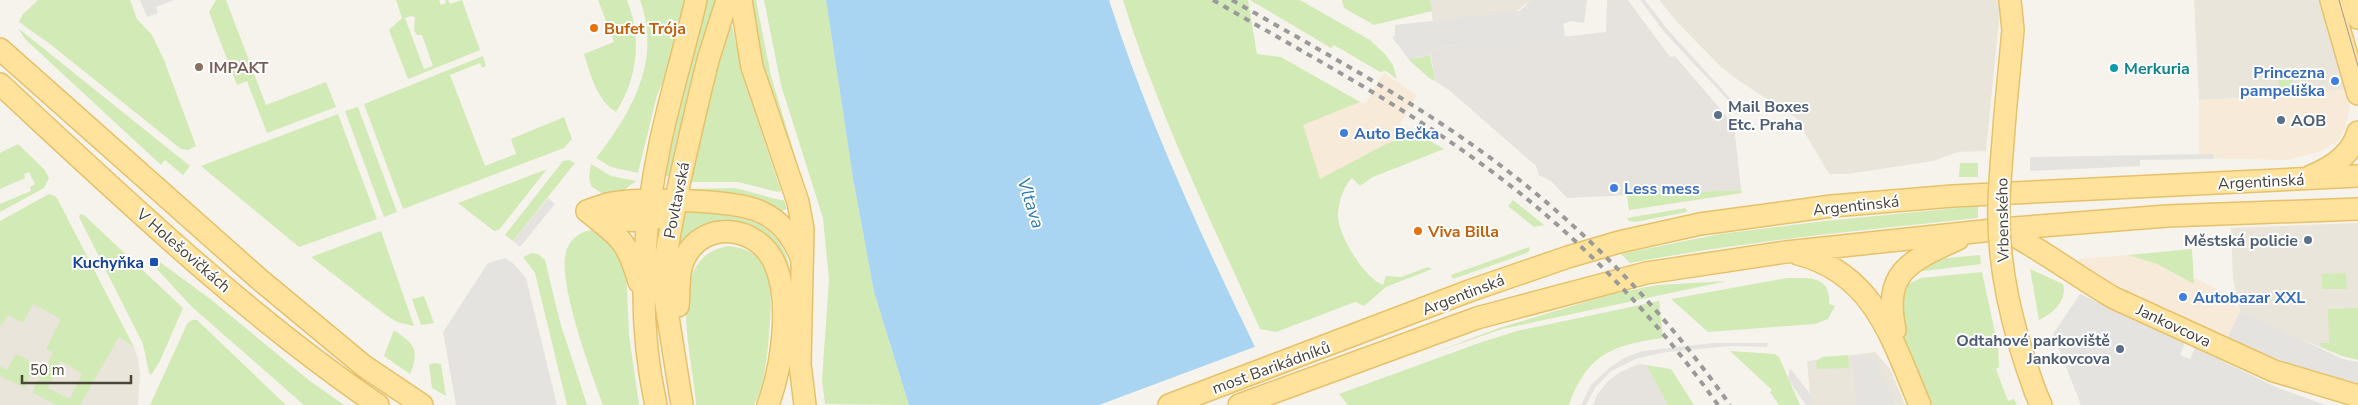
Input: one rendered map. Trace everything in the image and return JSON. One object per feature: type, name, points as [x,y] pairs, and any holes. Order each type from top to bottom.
[{"type":"main road","name":"Povltavská","points":[[656,405],[646,342],[644,301],[649,211],[660,143],[696,0]]},
{"type":"main road","name":"Povltavská","points":[[682,405],[664,292],[665,260],[676,201],[708,60],[727,0]]},
{"type":"main road","points":[[741,0],[748,47],[757,86],[801,216],[804,268],[792,334],[768,405]]},
{"type":"main road","name":"Vrbenského","points":[[2010,0],[2013,30],[1999,205],[2004,275],[2012,318],[2038,398]]},
{"type":"main road","name":"Vrbenského","points":[[2013,30],[2022,0]]},
{"type":"main road","points":[[2331,0],[2358,94]]},
{"type":"main road","points":[[2353,0],[2358,18]]},
{"type":"main road","name":"V Holešovičkách","points":[[0,49],[258,280],[364,366],[422,405]]},
{"type":"main road","name":"V Holešovičkách","points":[[0,84],[155,225],[264,320],[310,357],[377,404]]},
{"type":"main road","points":[[2298,179],[2310,176],[2333,165],[2348,151],[2358,132]]},
{"type":"main road","name":"Argentinská","points":[[1372,329],[1469,291],[1568,257],[1619,242],[1700,224],[1832,206],[1953,196],[2358,176]]},
{"type":"main road","points":[[644,301],[627,247],[610,229],[587,211],[612,218],[649,211],[661,217],[667,213],[676,201],[736,204],[767,215],[778,223],[793,240],[804,268]]},
{"type":"main road","name":"Argentinská","points":[[1382,351],[1514,307],[1646,273],[1786,252],[1976,231],[2167,216],[2358,209]]},
{"type":"main road","name":"Jankovcova","points":[[2002,229],[2059,261],[2093,286],[2139,308],[2274,371],[2358,396]]},
{"type":"main road","points":[[1900,358],[1891,303],[1895,284],[1903,270],[1924,254],[1976,231]]},
{"type":"main road","points":[[673,346],[684,261],[689,251],[709,235],[721,232],[740,233],[753,237],[763,244],[772,256],[782,288],[805,405]]},
{"type":"main road","points":[[1786,252],[1822,262],[1855,282],[1879,313],[1920,405]]},
{"type":"main road","name":"most Barikádníků","points":[[1169,405],[1372,329]]},
{"type":"main road","name":"most Barikádníků","points":[[1239,405],[1382,351]]},
{"type":"shaded area","points":[[140,0],[174,0],[156,7],[158,13],[147,17]]},
{"type":"shaded area","points":[[1430,0],[1531,0],[1509,17],[1434,30]]},
{"type":"shaded area","points":[[1531,0],[1587,0],[1584,23],[1571,21],[1563,24],[1565,37],[1463,52],[1461,44],[1430,50],[1430,55],[1409,60],[1392,37],[1395,36],[1395,25],[1520,11]]},
{"type":"shaded area","points":[[1607,0],[1628,0],[1670,57],[1675,56],[1734,125],[1741,190],[1567,198],[1551,181],[1539,175],[1536,166],[1449,90],[1435,81],[1430,50],[1462,44],[1463,52],[1543,39],[1606,32]]},
{"type":"shaded area","points":[[1640,0],[1645,0],[1668,30],[1743,112],[1741,114],[1665,33]]},
{"type":"shaded area","points":[[1659,0],[2001,0],[1986,151],[1958,152],[1933,161],[1848,174],[1829,174],[1796,118],[1735,78],[1719,65],[1679,24]]},
{"type":"shaded area","points":[[2194,0],[2324,0],[2348,89],[2270,97],[2199,100]]},
{"type":"shaded area","points":[[1384,73],[1417,95],[1400,124],[1416,133],[1386,144],[1319,180],[1303,125],[1360,102],[1365,104]]},
{"type":"shaded area","name":"AOB","points":[[2348,89],[2350,104],[2346,127],[2337,142],[2319,152],[2286,160],[2199,158],[2199,100],[2270,97]]},
{"type":"shaded area","points":[[2213,154],[2214,159],[2140,160],[2140,166],[2030,171],[2030,157]]},
{"type":"shaded area","points":[[548,198],[555,204],[520,247],[513,241]]},
{"type":"shaded area","points":[[2358,223],[2358,360],[2342,356],[2273,328],[2240,311],[2233,278],[2231,228]]},
{"type":"shaded area","name":"Autobazar XXL","points":[[2128,255],[2157,264],[2193,284],[2194,277],[2224,293],[2240,311],[2227,339],[2145,301],[2078,263],[2079,259]]},
{"type":"shaded area","points":[[505,258],[514,264],[526,278],[557,405],[456,405],[443,332],[488,263]]},
{"type":"shaded area","name":"Odtahové parkoviště Jankovcova","points":[[2080,294],[2185,343],[2180,355],[2190,359],[2195,348],[2278,388],[2326,405],[2081,405],[2053,334]]},
{"type":"shaded area","points":[[27,299],[119,336],[134,347],[138,358],[140,374],[138,405],[0,405],[0,313]]},
{"type":"shaded area","points":[[2240,311],[2343,359],[2358,362],[2358,389],[2330,380],[2227,339]]},
{"type":"shaded area","points":[[1714,343],[1768,343],[1767,347],[1732,346],[1667,352],[1638,358],[1611,371],[1595,388],[1586,405],[1581,405],[1591,385],[1609,368],[1624,358],[1643,351]]},
{"type":"shaded area","points":[[1875,352],[1890,369],[1905,405],[1811,405],[1807,361]]},
{"type":"shaded area","points":[[1852,355],[1875,360],[1891,391],[1894,405],[1856,405]]},
{"type":"shaded area","points":[[1639,364],[1646,365],[1668,405],[1593,405],[1597,395],[1607,382],[1620,372]]},
{"type":"shaded area","points":[[1790,368],[1811,395],[1812,405],[1806,405],[1788,379]]},
{"type":"green space","points":[[38,0],[130,0],[137,19],[152,35],[164,60],[196,146],[188,150],[181,149],[50,44],[19,22],[23,14]]},
{"type":"green space","points":[[216,0],[226,0],[266,105],[326,82],[336,107],[267,133],[247,81],[237,85],[209,12]]},
{"type":"green space","points":[[396,0],[439,0],[441,5],[446,3],[445,0],[448,0],[450,4],[462,0],[480,50],[408,79],[389,30],[402,18]],"holes":[[[415,17],[414,30],[417,35],[422,35],[433,66],[424,69],[405,18]]]},
{"type":"green space","points":[[598,0],[627,0],[635,29],[636,43],[633,71],[629,85],[616,112],[609,107],[599,94],[584,54],[614,42]]},
{"type":"green space","points":[[640,0],[686,0],[675,54],[657,95],[638,173],[611,167],[596,158],[632,104],[640,84],[647,44],[646,22]]},
{"type":"green space","points":[[706,0],[719,0],[705,32],[671,177],[662,175]]},
{"type":"green space","points":[[747,0],[756,0],[771,76],[800,173],[798,178],[773,114]]},
{"type":"green space","points":[[764,0],[826,0],[853,178],[874,292],[909,405],[825,404],[822,380],[829,280],[823,218],[781,85]]},
{"type":"green space","points":[[1123,0],[1248,0],[1257,54],[1281,57],[1360,102],[1303,125],[1320,179],[1386,144],[1416,133],[1444,149],[1373,177],[1360,186],[1352,178],[1342,194],[1338,214],[1342,233],[1353,254],[1360,265],[1376,281],[1383,285],[1386,276],[1401,277],[1428,267],[1432,269],[1386,287],[1364,306],[1355,302],[1276,332],[1260,329],[1169,125],[1152,84]]},
{"type":"green space","points":[[1250,0],[1300,0],[1370,40],[1384,53],[1393,65],[1397,79],[1386,71],[1380,72],[1334,45],[1331,48]]},
{"type":"green space","points":[[1342,0],[1430,0],[1432,11],[1374,25],[1344,8]]},
{"type":"green space","points":[[729,23],[732,26],[745,83],[781,191],[778,192],[738,182],[689,182],[700,130]]},
{"type":"green space","points":[[18,28],[190,166],[183,175],[165,160],[161,165],[25,39]]},
{"type":"green space","points":[[1430,55],[1435,81],[1409,60]]},
{"type":"green space","points":[[483,56],[486,66],[482,68],[480,63],[450,75],[485,166],[516,154],[511,139],[564,117],[572,139],[564,148],[403,209],[364,104]]},
{"type":"green space","points":[[2291,72],[2293,95],[2280,96],[2278,73]]},
{"type":"green space","points":[[358,107],[397,212],[384,217],[345,111]]},
{"type":"green space","points":[[338,114],[377,219],[299,247],[201,166]]},
{"type":"green space","points":[[18,144],[44,169],[49,178],[44,188],[0,212],[0,204],[31,191],[30,187],[35,184],[29,172],[24,174],[25,178],[0,189],[0,153]]},
{"type":"green space","points":[[569,160],[575,163],[513,241],[505,235],[563,161]]},
{"type":"green space","points":[[1960,163],[1978,163],[1978,177],[1959,177]]},
{"type":"green space","points":[[591,164],[611,176],[636,181],[619,194],[606,196],[591,186],[589,177]]},
{"type":"green space","points":[[547,169],[499,230],[494,231],[458,203]]},
{"type":"green space","points":[[733,188],[784,200],[787,209],[781,211],[760,200],[749,197],[690,192],[688,189]]},
{"type":"green space","points":[[1741,190],[1742,193],[1629,210],[1627,195]]},
{"type":"green space","points":[[49,194],[55,196],[134,347],[119,337],[80,405],[56,405],[32,392],[53,353],[46,349],[61,319],[33,304],[23,323],[8,315],[2,325],[0,324],[0,221]],"holes":[[[61,361],[82,373],[70,399],[48,388]]]},
{"type":"green space","points":[[1513,200],[1544,225],[1534,227],[1508,206]]},
{"type":"green space","points":[[1978,206],[1978,218],[1760,242],[1630,263],[1621,254],[1720,234],[1825,221]]},
{"type":"green space","points":[[1686,208],[1687,212],[1635,222],[1629,221],[1627,218]]},
{"type":"green space","points":[[687,212],[729,216],[762,226],[774,236],[784,250],[790,269],[793,293],[750,226],[736,222],[713,223],[679,245],[684,214]]},
{"type":"green space","points":[[80,214],[84,215],[183,308],[159,363],[151,375],[143,344],[79,217]]},
{"type":"green space","points":[[593,230],[609,235],[626,268],[629,335],[639,405],[603,405],[576,326],[566,281],[565,263],[567,249],[577,235]]},
{"type":"green space","points":[[381,231],[414,326],[397,322],[386,315],[311,257]]},
{"type":"green space","points":[[728,246],[744,249],[756,256],[768,278],[771,305],[765,370],[761,388],[754,405],[696,405],[686,313],[688,290],[694,270],[707,254]]},
{"type":"green space","points":[[1529,247],[1530,250],[1527,253],[1453,279],[1451,275]]},
{"type":"green space","points":[[2192,249],[2194,284],[2157,264],[2128,255]]},
{"type":"green space","points":[[532,253],[538,254],[545,260],[560,322],[587,405],[567,405],[535,273],[523,257]]},
{"type":"green space","points":[[1980,255],[1981,264],[1916,272],[1937,259]]},
{"type":"green space","points":[[157,260],[209,298],[310,381],[344,405],[304,405],[192,307],[157,269]]},
{"type":"green space","points":[[2030,269],[2063,284],[2063,296],[2058,306],[2039,320]]},
{"type":"green space","points":[[1982,272],[1998,347],[1999,367],[1996,369],[2008,401],[2014,399],[2017,405],[1933,405],[1899,330],[1902,287],[1921,278]]},
{"type":"green space","points":[[2346,273],[2347,289],[2322,289],[2322,274]]},
{"type":"green space","points":[[1787,278],[1817,280],[1822,283],[1829,295],[1829,304],[1835,306],[1828,319],[1815,324],[1708,332],[1671,299]]},
{"type":"green space","points":[[1727,281],[1502,329],[1433,353],[1499,328],[1612,294],[1657,285]]},
{"type":"green space","points":[[424,296],[434,323],[421,325],[412,299]]},
{"type":"green space","points":[[1659,301],[1663,338],[1630,344],[1604,355],[1593,363],[1584,374],[1569,405],[1348,405],[1339,394],[1517,331]]},
{"type":"green space","points":[[2358,308],[2358,360],[2342,356],[2321,347],[2320,343],[2329,343],[2328,309]]},
{"type":"green space","points":[[192,320],[197,320],[286,405],[150,405],[187,324]]},
{"type":"green space","points":[[394,330],[410,343],[415,353],[410,374],[384,356]]},
{"type":"green space","points":[[1730,351],[1775,354],[1779,357],[1800,405],[1779,405],[1770,392],[1772,390]]},
{"type":"green space","points":[[16,354],[27,359],[34,367],[25,388],[0,376],[0,366],[7,370]]},
{"type":"green space","points":[[1848,355],[1849,368],[1817,369],[1816,362],[1822,357]]},
{"type":"green space","points":[[434,363],[441,364],[446,396],[432,388],[429,365]]},
{"type":"green space","points":[[1646,365],[1671,369],[1694,405],[1668,405]]},
{"type":"water","name":"Vltava","points":[[826,0],[1109,0],[1146,104],[1167,155],[1235,306],[1283,405],[909,405],[874,292],[853,178]]},
{"type":"pier","points":[[1257,346],[1285,405],[1099,405]]},
{"type":"tram line","points":[[2339,0],[2358,66]]},
{"type":"railway","points":[[1213,0],[1421,122],[1520,193],[1552,220],[1612,277],[1667,339],[1718,405]]},
{"type":"railway","points":[[1232,0],[1409,103],[1477,148],[1541,197],[1600,252],[1656,310],[1730,405]]},
{"type":"place","name":"Bufet Trója","points":[[594,28]]},
{"type":"place","name":"IMPAKT","points":[[199,67]]},
{"type":"place","name":"Merkuria","points":[[2114,68]]},
{"type":"place","name":"Princezna pampeliška","points":[[2335,81]]},
{"type":"place","name":"Mail Boxes Etc. Praha","points":[[1718,115]]},
{"type":"place","name":"AOB","points":[[2281,120]]},
{"type":"place","name":"Auto Bečka","points":[[1344,133]]},
{"type":"place","name":"Less mess","points":[[1614,188]]},
{"type":"place","name":"Viva Billa","points":[[1418,231]]},
{"type":"place","name":"Městská policie","points":[[2308,240]]},
{"type":"place","name":"Kuchyňka","points":[[154,262]]},
{"type":"place","name":"Autobazar XXL","points":[[2183,297]]},
{"type":"place","name":"Odtahové parkoviště Jankovcova","points":[[2120,349]]}]
